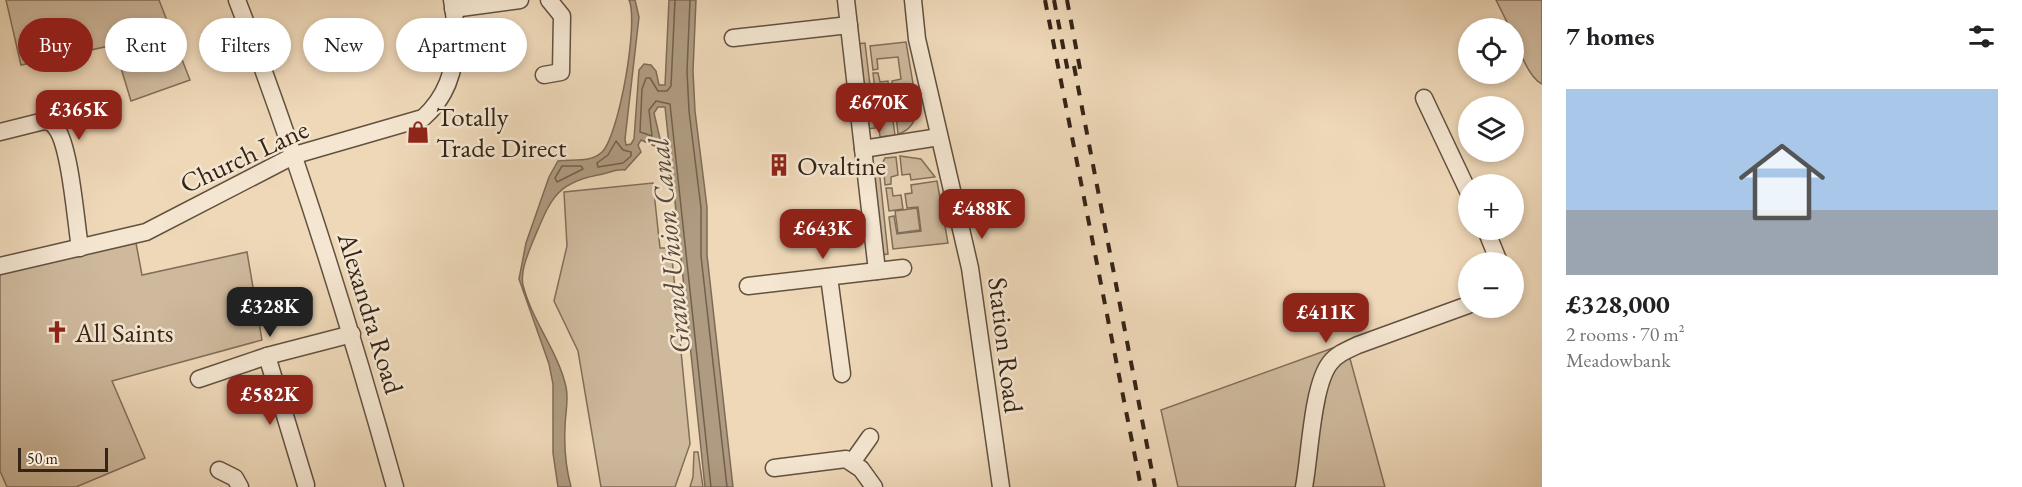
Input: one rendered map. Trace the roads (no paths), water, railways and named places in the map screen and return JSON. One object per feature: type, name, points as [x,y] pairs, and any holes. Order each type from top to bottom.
[{"type":"street","name":"Alexandra Road","points":[[237,0],[295,155],[352,334],[395,487]]},
{"type":"street","points":[[453,4],[520,0]]},
{"type":"street","points":[[544,75],[562,80],[562,16],[549,0]]},
{"type":"street","points":[[846,0],[877,271]]},
{"type":"street","name":"Station Road","points":[[913,0],[917,39],[976,298],[990,423],[1001,487]]},
{"type":"street","name":"Church Lane","points":[[0,266],[146,232],[295,155],[409,124],[429,113],[440,99],[452,73],[456,54],[453,4]]},
{"type":"street","points":[[733,38],[849,25]]},
{"type":"street","points":[[1424,98],[1460,174]]},
{"type":"street","points":[[0,132],[44,122],[51,123],[56,128],[65,154],[80,248]]},
{"type":"street","points":[[863,149],[939,137]]},
{"type":"street","points":[[748,286],[903,268]]},
{"type":"street","points":[[828,277],[842,374]]},
{"type":"street","points":[[1304,487],[1319,392],[1330,363],[1342,352],[1458,309]]},
{"type":"street","points":[[200,379],[267,356],[352,334]]},
{"type":"street","points":[[267,356],[306,485]]},
{"type":"street","points":[[853,461],[870,437]]},
{"type":"street","points":[[774,468],[836,458],[853,461],[870,478],[874,487]]},
{"type":"street","points":[[219,470],[235,478],[240,487]]},
{"type":"water","points":[[629,0],[635,0],[639,17],[626,145],[631,144],[634,139],[639,70],[644,64],[651,65],[656,71],[659,85],[665,85],[669,0],[696,0],[693,71],[695,111],[707,207],[707,255],[733,487],[705,487],[665,107],[658,107],[654,113],[661,143],[657,147],[641,140],[638,145],[641,152],[625,170],[587,177],[574,182],[557,195],[550,203],[525,263],[522,280],[527,298],[557,361],[567,392],[565,443],[571,487],[558,487],[553,453],[553,384],[549,364],[519,279],[526,243],[549,177],[558,161],[581,160],[598,155],[602,152],[615,124],[626,78],[629,53],[631,12]]},
{"type":"railway","points":[[1045,0],[1141,487]]},
{"type":"railway","points":[[1054,0],[1069,77]]},
{"type":"railway","points":[[1067,0],[1081,74]]},
{"type":"railway","points":[[1074,66],[1155,487]]},
{"type":"place","name":"Totally Trade Direct","points":[[418,132]]},
{"type":"place","name":"Ovaltine","points":[[779,165]]},
{"type":"place","name":"All Saints","points":[[57,332]]},
{"type":"water label","name":"Grand Union Canal","points":[[669,246]]}]
